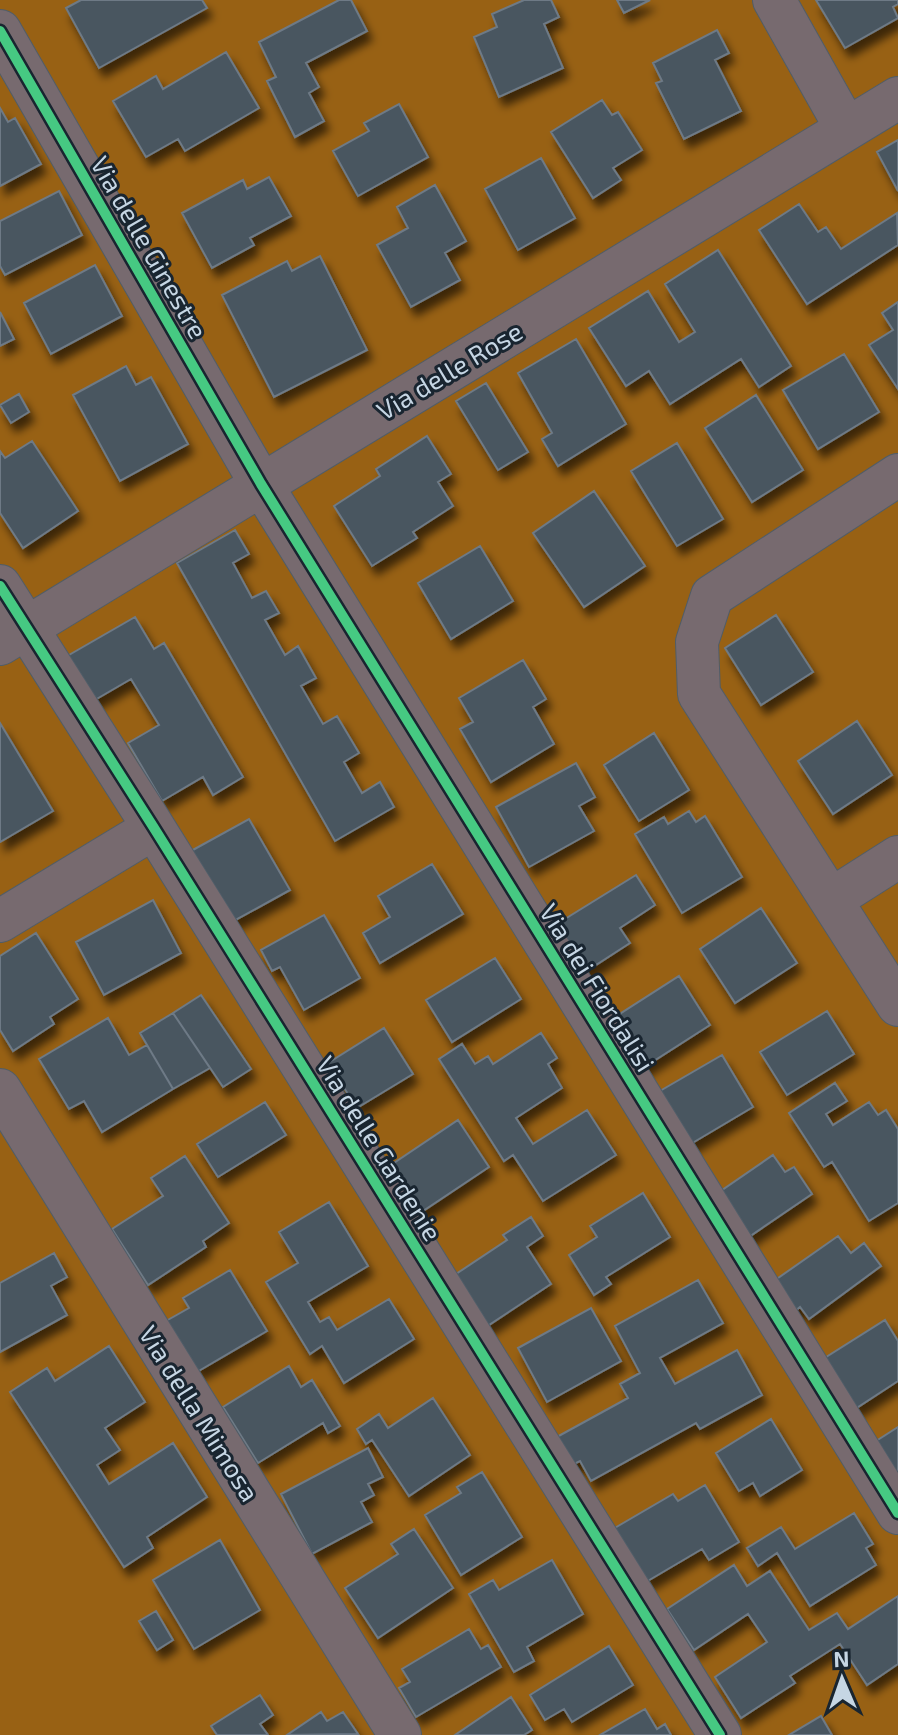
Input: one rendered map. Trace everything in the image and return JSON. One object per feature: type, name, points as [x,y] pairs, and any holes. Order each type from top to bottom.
[{"type":"street","points":[[774,0],[846,128]]},
{"type":"street","name":"Via delle Ginestre","points":[[0,31],[261,484]]},
{"type":"street","name":"Via delle Rose","points":[[13,636],[898,98]]},
{"type":"street","points":[[898,475],[712,596],[697,642],[699,694],[898,1005]]},
{"type":"street","name":"Via dei Fiordalisi","points":[[261,484],[898,1513]]},
{"type":"street","name":"Via delle Gardenie","points":[[0,586],[13,636],[154,828],[720,1735]]},
{"type":"street","points":[[0,921],[154,828]]},
{"type":"street","points":[[832,899],[898,857]]},
{"type":"street","name":"Via della Mimosa","points":[[0,1090],[400,1735]]},
{"type":"shaded area","points":[[0,0],[898,0],[898,1735],[0,1735]]},
{"type":"building","points":[[81,0],[202,0],[207,8],[99,68],[66,8]]},
{"type":"building","points":[[339,0],[351,0],[367,31],[306,63],[319,87],[309,93],[324,121],[295,137],[267,81],[276,77],[259,42]]},
{"type":"building","points":[[524,0],[551,0],[559,17],[544,24],[563,68],[499,97],[474,37],[497,27],[492,14]]},
{"type":"building","points":[[617,0],[650,0],[624,13]]},
{"type":"building","points":[[816,0],[898,0],[893,7],[898,18],[845,48]]},
{"type":"building","points":[[717,30],[729,53],[715,60],[741,111],[684,139],[656,83],[662,81],[653,63]]},
{"type":"building","points":[[226,52],[259,108],[185,151],[178,139],[146,157],[113,101],[156,76],[163,89]]},
{"type":"building","points":[[602,100],[612,115],[618,112],[642,150],[613,168],[621,180],[593,198],[551,132]]},
{"type":"building","points":[[399,104],[428,157],[358,196],[333,151],[369,131],[364,123]]},
{"type":"building","points":[[0,108],[8,122],[15,118],[41,164],[0,186]]},
{"type":"building","points":[[898,140],[898,191],[877,152]]},
{"type":"building","points":[[541,158],[575,218],[518,250],[485,189]]},
{"type":"building","points":[[269,177],[291,216],[250,238],[254,245],[212,268],[182,213],[243,180],[247,189]]},
{"type":"building","points":[[435,185],[466,241],[445,253],[460,280],[411,307],[377,245],[408,228],[397,207]]},
{"type":"building","points":[[59,191],[82,235],[5,275],[0,266],[0,221]]},
{"type":"building","points":[[799,204],[818,232],[826,227],[841,249],[897,213],[898,245],[807,304],[759,230]]},
{"type":"building","points":[[718,250],[791,366],[759,387],[741,359],[670,404],[649,371],[626,386],[589,328],[648,291],[679,342],[695,332],[665,284]]},
{"type":"building","points":[[320,256],[367,350],[274,397],[222,295],[287,261],[292,271]]},
{"type":"building","points":[[95,265],[122,316],[51,354],[24,303]]},
{"type":"building","points":[[898,302],[898,389],[869,345],[893,330],[882,313]]},
{"type":"building","points":[[0,312],[14,339],[0,346]]},
{"type":"building","points":[[576,339],[626,424],[558,466],[542,439],[552,433],[518,373]]},
{"type":"building","points":[[844,354],[879,412],[818,449],[783,390]]},
{"type":"building","points":[[126,366],[136,385],[151,377],[188,444],[120,481],[73,395]]},
{"type":"building","points":[[486,383],[528,452],[498,470],[456,401]]},
{"type":"building","points":[[19,394],[29,412],[11,423],[0,405]]},
{"type":"building","points":[[756,395],[803,470],[752,502],[705,428]]},
{"type":"building","points":[[427,436],[451,474],[438,482],[453,506],[413,532],[417,538],[372,566],[334,506],[380,476],[376,469]]},
{"type":"building","points":[[32,441],[78,511],[23,548],[0,513],[0,451],[5,458]]},
{"type":"building","points":[[677,443],[723,519],[677,546],[631,471]]},
{"type":"building","points":[[594,491],[645,566],[584,607],[533,533]]},
{"type":"building","points":[[235,530],[249,554],[233,563],[252,598],[266,591],[279,613],[265,620],[285,655],[298,646],[316,678],[301,686],[323,724],[337,716],[359,753],[344,762],[362,793],[380,782],[394,807],[335,841],[177,563]]},
{"type":"building","points":[[480,546],[513,601],[451,639],[418,583]]},
{"type":"building","points":[[776,615],[813,672],[761,705],[725,648]]},
{"type":"building","points":[[135,617],[154,649],[164,643],[243,777],[213,795],[203,777],[162,801],[128,743],[159,725],[131,679],[88,704],[62,659]]},
{"type":"building","points":[[523,660],[546,699],[533,707],[554,744],[491,782],[460,729],[473,722],[459,698]]},
{"type":"building","points":[[857,721],[892,775],[833,814],[798,761]]},
{"type":"building","points":[[0,723],[53,811],[0,842]]},
{"type":"building","points":[[654,733],[689,790],[639,821],[604,765]]},
{"type":"building","points":[[576,763],[595,797],[579,806],[594,831],[529,867],[496,807]]},
{"type":"building","points":[[689,811],[696,822],[705,816],[742,877],[682,913],[635,834],[664,817],[668,824]]},
{"type":"building","points":[[249,819],[290,890],[232,922],[191,851]]},
{"type":"building","points":[[432,864],[463,914],[380,963],[363,933],[390,917],[378,896]]},
{"type":"building","points":[[636,875],[655,905],[620,928],[630,943],[582,974],[552,927]]},
{"type":"building","points":[[153,900],[181,953],[104,995],[76,942]]},
{"type":"building","points":[[761,908],[797,963],[735,1003],[700,949]]},
{"type":"building","points":[[324,915],[360,978],[304,1010],[280,967],[272,971],[261,950]]},
{"type":"building","points":[[36,933],[78,999],[50,1017],[54,1024],[13,1051],[0,1030],[0,956]]},
{"type":"building","points":[[495,958],[521,999],[452,1042],[426,1000]]},
{"type":"building","points":[[679,976],[710,1025],[635,1073],[604,1024]]},
{"type":"building","points":[[201,995],[251,1069],[223,1087],[173,1013]]},
{"type":"building","points":[[827,1011],[854,1054],[787,1095],[760,1052]]},
{"type":"building","points":[[173,1013],[210,1068],[173,1089],[140,1033]]},
{"type":"building","points":[[108,1018],[129,1055],[147,1045],[173,1089],[102,1132],[84,1101],[69,1109],[39,1059]]},
{"type":"building","points":[[384,1028],[413,1074],[357,1108],[328,1063]]},
{"type":"building","points":[[541,1033],[557,1058],[548,1064],[562,1088],[516,1118],[533,1144],[587,1110],[616,1155],[543,1201],[513,1155],[504,1161],[439,1059],[462,1044],[475,1064],[488,1056],[493,1064]]},
{"type":"building","points":[[722,1055],[753,1107],[684,1148],[653,1095]]},
{"type":"building","points":[[835,1083],[847,1101],[826,1114],[833,1125],[869,1102],[878,1115],[886,1110],[898,1129],[898,1203],[869,1221],[832,1162],[824,1167],[789,1113]]},
{"type":"building","points":[[265,1102],[286,1135],[218,1177],[197,1144]]},
{"type":"building","points":[[458,1120],[489,1167],[414,1217],[382,1171]]},
{"type":"building","points":[[773,1155],[785,1172],[794,1167],[812,1194],[743,1241],[712,1197]]},
{"type":"building","points":[[185,1156],[229,1223],[203,1241],[206,1247],[148,1285],[112,1229],[163,1196],[151,1178]]},
{"type":"building","points":[[643,1193],[670,1237],[606,1277],[611,1284],[594,1295],[569,1255],[597,1237],[590,1226]]},
{"type":"building","points":[[329,1202],[368,1266],[308,1302],[320,1322],[329,1317],[337,1330],[389,1299],[414,1339],[344,1383],[322,1346],[310,1354],[266,1282],[298,1263],[279,1232]]},
{"type":"building","points":[[531,1217],[543,1236],[527,1247],[551,1284],[486,1327],[453,1276],[507,1240],[503,1235]]},
{"type":"building","points":[[838,1236],[851,1253],[864,1243],[881,1266],[809,1319],[800,1307],[793,1313],[771,1283]]},
{"type":"building","points":[[54,1253],[67,1277],[51,1286],[67,1315],[0,1352],[0,1283]]},
{"type":"building","points":[[230,1270],[267,1331],[197,1372],[166,1321],[189,1308],[183,1298]]},
{"type":"building","points":[[698,1280],[723,1323],[660,1358],[675,1384],[737,1350],[762,1395],[700,1429],[696,1423],[591,1481],[580,1461],[570,1466],[555,1438],[628,1398],[620,1384],[640,1373],[615,1326]]},
{"type":"building","points":[[591,1308],[621,1361],[547,1402],[518,1348]]},
{"type":"building","points":[[885,1320],[898,1341],[898,1381],[855,1409],[823,1359]]},
{"type":"building","points":[[109,1346],[145,1402],[105,1428],[120,1450],[97,1465],[109,1484],[173,1443],[207,1497],[147,1537],[153,1548],[124,1567],[10,1392],[47,1368],[55,1381]]},
{"type":"building","points":[[289,1366],[301,1387],[312,1380],[340,1426],[328,1433],[323,1423],[258,1463],[223,1407]]},
{"type":"building","points":[[433,1398],[470,1455],[409,1496],[372,1440],[366,1444],[357,1429],[379,1414],[388,1428]]},
{"type":"building","points":[[771,1419],[802,1470],[760,1496],[753,1483],[739,1491],[716,1453]]},
{"type":"building","points":[[898,1427],[898,1483],[873,1443]]},
{"type":"building","points":[[368,1448],[383,1477],[368,1484],[374,1495],[361,1502],[372,1522],[312,1554],[281,1494]]},
{"type":"building","points":[[482,1472],[522,1537],[461,1575],[425,1515],[461,1493],[457,1487]]},
{"type":"building","points":[[705,1485],[739,1542],[709,1560],[702,1549],[646,1582],[613,1529],[673,1494],[678,1501]]},
{"type":"building","points":[[854,1513],[873,1544],[866,1548],[876,1565],[810,1606],[777,1553],[758,1566],[747,1548],[781,1527],[795,1549]]},
{"type":"building","points":[[414,1529],[453,1588],[378,1638],[345,1588],[398,1554],[391,1544]]},
{"type":"building","points":[[220,1540],[260,1610],[194,1649],[153,1580]]},
{"type":"building","points":[[552,1560],[583,1614],[527,1647],[534,1661],[514,1672],[469,1594],[493,1580],[499,1590]]},
{"type":"building","points":[[734,1565],[747,1586],[770,1571],[809,1630],[837,1613],[848,1629],[898,1596],[898,1664],[867,1685],[840,1644],[790,1676],[795,1683],[741,1718],[715,1677],[767,1642],[748,1614],[694,1650],[667,1609]]},
{"type":"building","points":[[156,1611],[173,1640],[157,1650],[139,1621]]},
{"type":"building","points":[[469,1629],[481,1649],[488,1645],[501,1667],[416,1717],[399,1688],[410,1682],[402,1669]]},
{"type":"building","points":[[609,1646],[633,1685],[572,1722],[564,1709],[545,1720],[530,1695]]},
{"type":"building","points":[[260,1695],[273,1715],[260,1724],[268,1735],[217,1735],[211,1726]]},
{"type":"building","points":[[511,1697],[532,1730],[524,1735],[455,1735]]},
{"type":"building","points":[[645,1709],[657,1729],[665,1724],[671,1735],[600,1735]]},
{"type":"building","points":[[321,1712],[327,1721],[343,1712],[358,1734],[287,1735]]},
{"type":"building","points":[[821,1716],[832,1735],[789,1735]]},
{"type":"cycle path","points":[[0,31],[261,484],[898,1513]]},
{"type":"cycle path","points":[[0,586],[720,1735]]}]
